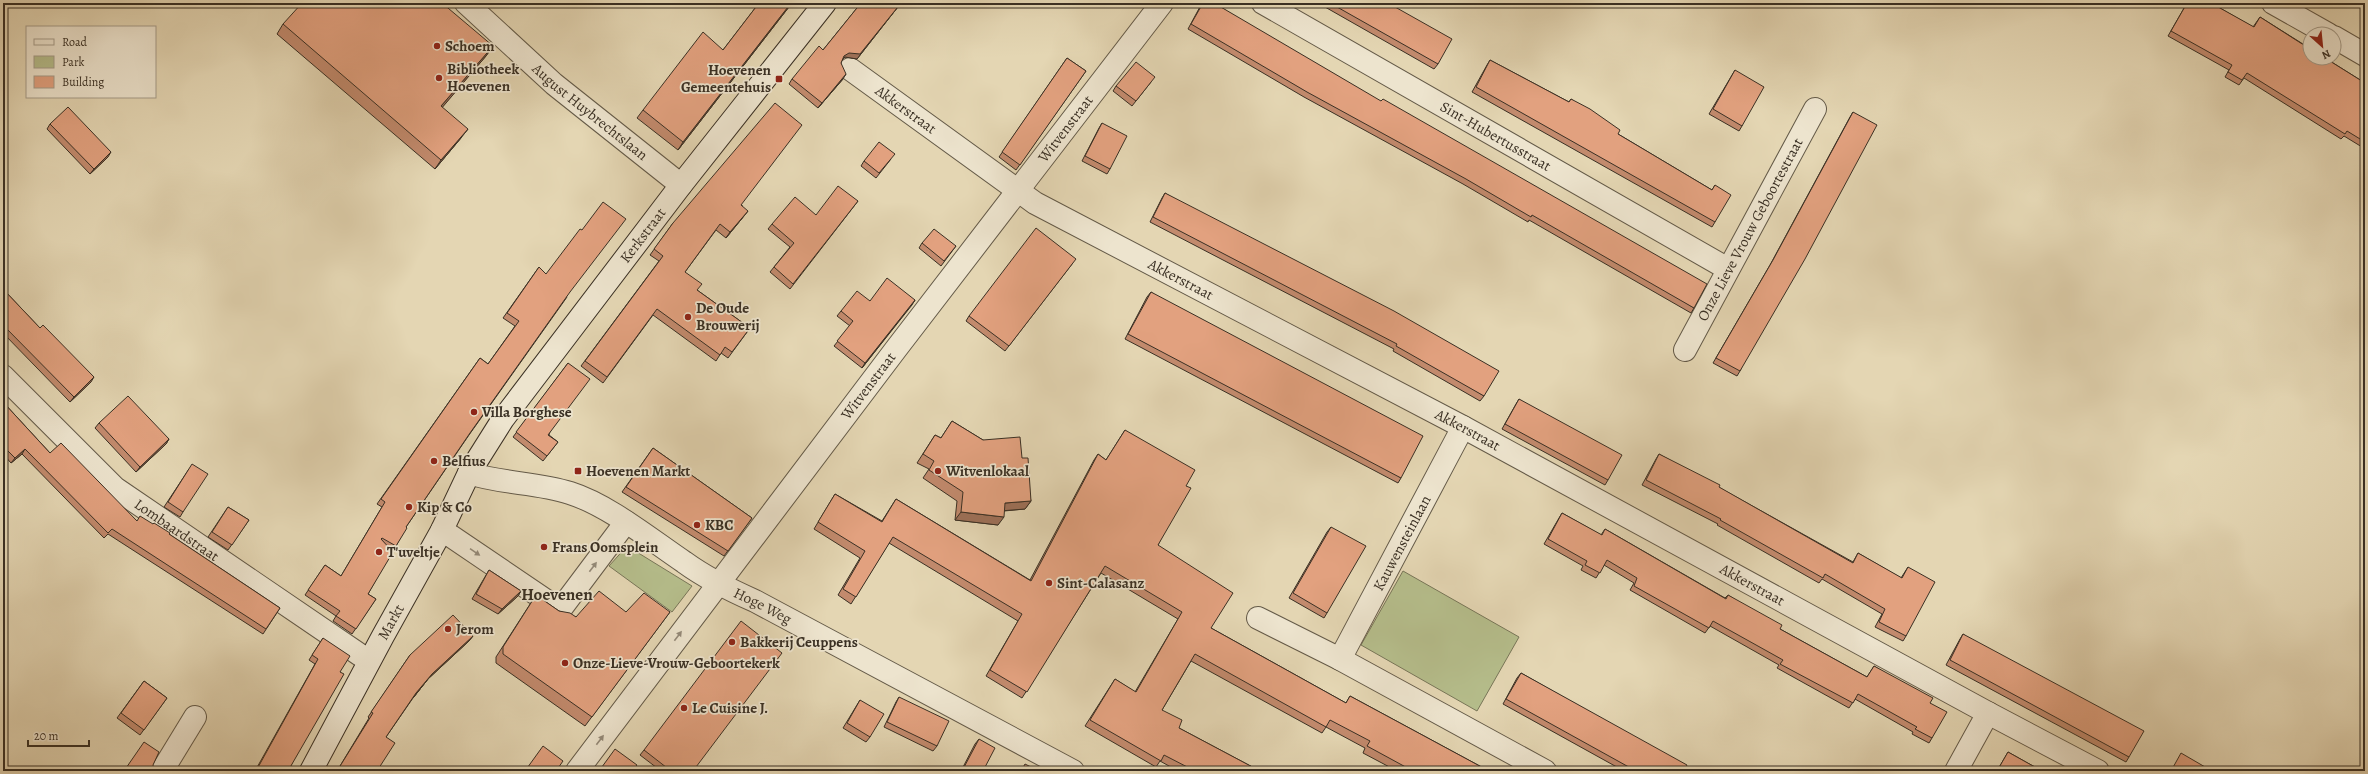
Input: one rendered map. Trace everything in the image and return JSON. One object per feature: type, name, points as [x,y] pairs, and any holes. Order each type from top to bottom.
[{"type":"street","name":"August Huybrechtslaan","points":[[466,3],[554,84],[680,185]]},
{"type":"street","name":"Kerkstraat","points":[[469,473],[503,419],[680,185],[825,3]]},
{"type":"street","name":"Witvenstraat","points":[[576,771],[719,584],[896,348],[1018,192],[1162,3]]},
{"type":"street","name":"Sint-Hubertusstraat","points":[[1264,3],[1728,269]]},
{"type":"street","points":[[2273,3],[2314,26]]},
{"type":"street","points":[[2342,42],[2365,55]]},
{"type":"street","name":"Akkerstraat","points":[[850,69],[1018,192],[1036,203],[1463,427],[1988,714],[2098,771]]},
{"type":"street","name":"Onze Lieve Vrouw Geboortestraat","points":[[1685,350],[1815,109]]},
{"type":"street","name":"Lombaardstraat","points":[[3,376],[115,488],[369,661]]},
{"type":"street","name":"Kauwensteinlaan","points":[[1340,659],[1463,427]]},
{"type":"street","name":"Hoge Weg","points":[[469,473],[484,478],[533,485],[570,493],[626,522],[719,584],[755,601],[1073,771]]},
{"type":"street","name":"Markt","points":[[311,771],[369,661],[442,530],[469,473]]},
{"type":"street","points":[[442,530],[560,610],[626,522]]},
{"type":"street","points":[[1258,618],[1340,659],[1545,771]]},
{"type":"street","points":[[1956,771],[1988,714]]},
{"type":"street","points":[[162,771],[195,717]]},
{"type":"green space","points":[[627,546],[692,586],[672,612],[609,566]]},
{"type":"green space","points":[[1403,571],[1519,637],[1477,711],[1361,645]]},
{"type":"building","name":"Schoem","points":[[302,3],[442,3],[493,46],[441,106],[468,129],[441,160],[283,24]]},
{"type":"building","points":[[759,3],[791,3],[683,142],[643,110],[703,32],[723,50]]},
{"type":"building","points":[[861,3],[901,3],[860,54],[849,53],[844,56],[841,63],[846,74],[822,103],[792,79],[819,46],[823,50]]},
{"type":"building","points":[[1203,3],[1214,3],[1381,101],[1383,99],[1707,284],[1694,308],[1532,215],[1531,217],[1466,179],[1307,92],[1191,24]]},
{"type":"building","points":[[1330,3],[1388,3],[1452,39],[1438,64]]},
{"type":"building","points":[[2187,3],[2211,3],[2254,27],[2260,17],[2302,44],[2302,66],[2338,66],[2365,83],[2365,142],[2347,131],[2345,134],[2247,73],[2242,80],[2228,72],[2232,65],[2171,31]]},
{"type":"building","points":[[1067,58],[1086,71],[1020,165],[1002,152]]},
{"type":"building","points":[[1490,60],[1569,102],[1571,99],[1590,109],[1620,130],[1618,134],[1712,190],[1715,185],[1731,195],[1715,222],[1476,87]]},
{"type":"building","points":[[1136,62],[1155,77],[1136,101],[1116,86]]},
{"type":"building","points":[[1735,70],[1764,87],[1742,126],[1713,109]]},
{"type":"building","points":[[775,103],[802,125],[741,205],[748,211],[730,232],[720,224],[685,272],[702,284],[697,290],[750,328],[732,352],[725,347],[720,355],[657,309],[607,377],[585,361],[663,256],[654,249],[673,223]]},
{"type":"building","points":[[68,107],[111,152],[94,169],[50,124]]},
{"type":"building","points":[[1853,112],[1877,125],[1805,259],[1740,371],[1716,358],[1773,260]]},
{"type":"building","points":[[1102,123],[1127,136],[1110,169],[1085,156]]},
{"type":"building","points":[[879,142],[895,154],[879,173],[864,161]]},
{"type":"building","points":[[838,186],[858,201],[793,284],[774,267],[794,243],[772,224],[795,197],[816,215]]},
{"type":"building","points":[[1165,193],[1394,311],[1499,371],[1484,396],[1396,346],[1397,344],[1153,217]]},
{"type":"building","points":[[603,202],[626,219],[570,292],[470,433],[406,527],[407,528],[396,546],[382,538],[381,539],[393,552],[368,594],[376,599],[356,629],[336,616],[340,611],[308,590],[325,565],[341,576],[385,502],[381,499],[480,358],[488,364],[519,321],[507,313],[539,267],[546,274],[580,229],[582,230]]},
{"type":"building","points":[[1036,228],[1076,259],[1009,346],[969,316]]},
{"type":"building","points":[[934,229],[956,246],[944,261],[922,243]]},
{"type":"building","points":[[887,278],[915,300],[865,363],[837,341],[853,321],[841,311],[857,291],[870,301]]},
{"type":"building","points":[[3,289],[40,328],[43,325],[94,377],[74,397],[3,325]]},
{"type":"building","points":[[1151,292],[1423,436],[1401,478],[1128,334]]},
{"type":"building","points":[[568,363],[590,379],[548,435],[558,442],[547,456],[516,432]]},
{"type":"building","points":[[128,396],[169,439],[140,467],[99,423]]},
{"type":"building","points":[[1519,399],[1622,455],[1608,480],[1505,424]]},
{"type":"building","points":[[3,402],[50,453],[61,443],[137,521],[140,516],[153,524],[154,523],[280,608],[266,629],[112,529],[108,533],[25,449],[15,458],[3,446]]},
{"type":"building","points":[[952,421],[983,440],[1020,437],[1022,458],[1028,458],[1031,501],[1005,503],[1004,517],[961,512],[963,492],[929,470],[934,461],[923,454],[935,435],[941,438]]},
{"type":"building","points":[[1125,430],[1195,470],[1186,486],[1191,488],[1158,545],[1233,593],[1211,628],[1346,703],[1350,696],[1489,771],[1413,771],[1367,746],[1370,741],[1330,720],[1326,727],[1195,654],[1162,710],[1182,720],[1179,728],[1260,771],[1195,771],[1164,755],[1161,761],[1090,720],[1115,679],[1136,692],[1182,612],[1105,566],[1027,692],[990,670],[1022,614],[893,537],[856,597],[843,589],[865,551],[818,522],[835,494],[882,522],[896,499],[1031,581],[1098,454],[1106,460]]},
{"type":"building","points":[[653,448],[752,518],[728,551],[626,487]]},
{"type":"building","points":[[1659,454],[1720,485],[1719,487],[1853,563],[1858,553],[1902,578],[1908,567],[1935,582],[1906,636],[1879,622],[1885,609],[1825,574],[1823,578],[1720,520],[1721,519],[1646,480]]},
{"type":"building","points":[[192,464],[208,474],[183,512],[168,502]]},
{"type":"building","points":[[228,507],[249,520],[232,545],[212,532]]},
{"type":"building","points":[[1562,513],[1602,535],[1605,529],[1726,599],[1728,595],[1782,625],[1780,629],[1867,677],[1874,666],[1933,698],[1930,703],[1947,712],[1932,738],[1915,729],[1917,727],[1858,694],[1853,703],[1780,664],[1783,660],[1713,621],[1709,628],[1634,586],[1637,578],[1607,560],[1600,573],[1585,565],[1587,561],[1548,539]]},
{"type":"building","points":[[1331,527],[1366,546],[1327,613],[1293,593]]},
{"type":"building","points":[[489,570],[521,591],[502,609],[476,594]]},
{"type":"building","name":"Onze-Lieve-Vrouw-Geboortekerk","points":[[599,591],[626,612],[644,593],[670,612],[592,717],[503,654],[503,647],[536,595],[559,611],[570,613],[576,617]]},
{"type":"building","points":[[453,615],[473,636],[432,674],[416,693],[386,737],[395,743],[377,771],[337,771],[373,713],[371,712],[410,655]]},
{"type":"building","points":[[741,621],[782,653],[693,771],[671,771],[644,750]]},
{"type":"building","points":[[1963,634],[2144,731],[2129,757],[1950,660]]},
{"type":"building","points":[[323,638],[350,656],[340,672],[344,674],[288,771],[256,771],[318,659],[312,655]]},
{"type":"building","points":[[1521,673],[1687,765],[1686,767],[1693,771],[1636,771],[1506,699]]},
{"type":"building","points":[[144,681],[167,698],[144,730],[121,713]]},
{"type":"building","points":[[899,697],[949,721],[937,746],[887,722]]},
{"type":"building","points":[[860,700],[884,714],[870,737],[847,723]]},
{"type":"building","points":[[979,739],[995,748],[983,771],[962,771]]},
{"type":"building","points":[[144,742],[159,752],[153,765],[154,771],[124,771]]},
{"type":"building","points":[[543,746],[563,761],[556,771],[525,771]]},
{"type":"building","points":[[615,749],[637,765],[632,771],[599,771]]},
{"type":"building","points":[[2008,752],[2042,771],[1997,771]]},
{"type":"building","points":[[2181,753],[2212,771],[2171,771]]},
{"type":"building","points":[[1025,764],[1039,771],[1021,771]]},
{"type":"building","points":[[2214,767],[2221,771],[2212,771]]},
{"type":"place","name":"Schoem","points":[[437,46]]},
{"type":"place","name":"Bibliotheek Hoevenen","points":[[439,78]]},
{"type":"place","name":"Hoevenen Gemeentehuis","points":[[779,79]]},
{"type":"place","name":"De Oude Brouwerij","points":[[688,317]]},
{"type":"place","name":"Villa Borghese","points":[[474,412]]},
{"type":"place","name":"Belfius","points":[[434,461]]},
{"type":"place","name":"Hoevenen Markt","points":[[578,471]]},
{"type":"place","name":"Witvenlokaal","points":[[938,471]]},
{"type":"place","name":"Kip & Co","points":[[409,507]]},
{"type":"place","name":"KBC","points":[[697,525]]},
{"type":"place","name":"Frans Oomsplein","points":[[544,547]]},
{"type":"place","name":"T'uveltje","points":[[379,552]]},
{"type":"place","name":"Sint-Calasanz","points":[[1049,583]]},
{"type":"place","name":"Jerom","points":[[448,629]]},
{"type":"place","name":"Bakkerij Ceuppens","points":[[732,642]]},
{"type":"place","name":"Onze-Lieve-Vrouw-Geboortekerk","points":[[565,663]]},
{"type":"place","name":"Le Cuisine J.","points":[[684,708]]},
{"type":"district","name":"Hoevenen","points":[[557,594]]}]
